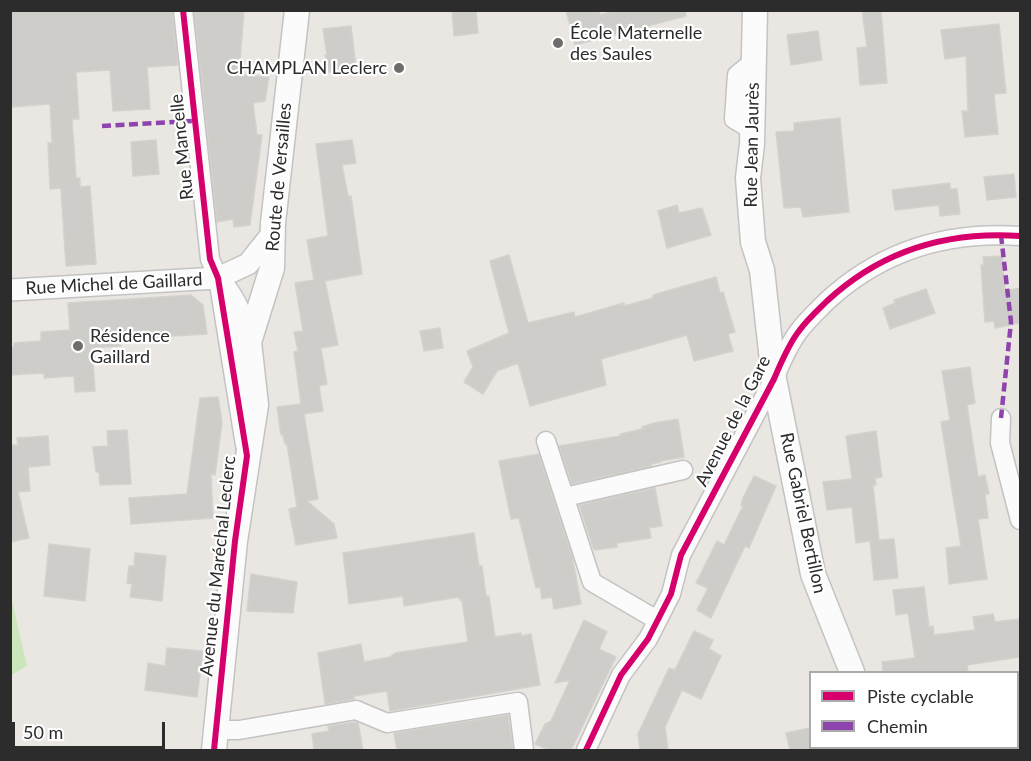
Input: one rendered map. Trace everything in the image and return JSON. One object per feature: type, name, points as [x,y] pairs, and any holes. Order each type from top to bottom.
[{"type":"main road","name":"Route de Versailles","points":[[247,456],[256,405],[249,342],[272,268],[272,234],[297,10]]},
{"type":"main road","name":"Rue Jean Jaurès","points":[[755,10],[752,130],[748,178],[753,242],[762,270],[770,349]]},
{"type":"main road","name":"Rue Gabriel Bertillon","points":[[770,349],[813,574],[852,671]]},
{"type":"main road","name":"Avenue du Maréchal Leclerc","points":[[215,740],[233,563],[247,456]]},
{"type":"street","name":"Rue Mancelle","points":[[183,10],[210,260],[218,278]]},
{"type":"street","name":"Rue Michel de Gaillard","points":[[10,290],[218,278],[248,264],[272,234]]},
{"type":"street","name":"Avenue de la Gare","points":[[586,750],[621,675],[648,639],[671,594],[681,555],[798,331],[839,290],[872,267],[900,252],[929,244],[971,237],[1020,236]]},
{"type":"street","name":"Route de Versailles","points":[[218,278],[233,296],[240,310],[249,342]]},
{"type":"street","name":"Avenue du Maréchal Leclerc","points":[[218,278],[247,456]]},
{"type":"street","points":[[1001,418],[1000,443],[1020,520]]},
{"type":"street","points":[[546,441],[592,582],[657,620]]},
{"type":"street","points":[[565,498],[683,471]]},
{"type":"street","points":[[215,740],[239,730],[356,710],[387,723],[518,702],[524,750]]},
{"type":"green space","points":[[10,592],[27,666],[11,675],[10,675]]},
{"type":"building","points":[[10,10],[172,10],[178,65],[147,67],[150,109],[113,111],[110,70],[76,72],[79,119],[72,119],[76,178],[80,178],[80,187],[90,186],[96,264],[66,266],[61,188],[50,189],[48,143],[52,143],[50,104],[10,107]]},
{"type":"building","points":[[194,10],[244,10],[239,74],[269,77],[265,101],[253,103],[257,135],[262,135],[250,225],[234,227],[233,219],[217,222]]},
{"type":"building","points":[[452,10],[476,10],[478,33],[454,36]]},
{"type":"building","points":[[566,10],[599,10],[600,15],[618,10],[685,10],[686,16],[575,45]]},
{"type":"building","points":[[862,10],[881,10],[887,83],[860,85],[857,48],[867,47]]},
{"type":"building","points":[[999,24],[1006,93],[994,94],[998,134],[965,137],[962,111],[968,111],[966,56],[945,59],[941,30]]},
{"type":"building","points":[[351,26],[356,68],[329,72],[323,29]]},
{"type":"building","points":[[818,31],[822,60],[791,65],[787,35]]},
{"type":"building","points":[[840,118],[849,212],[803,217],[801,207],[784,208],[776,132],[794,131],[794,123]]},
{"type":"building","points":[[156,140],[159,174],[133,176],[131,142]]},
{"type":"building","points":[[352,140],[356,163],[342,165],[348,196],[351,196],[362,274],[325,281],[338,345],[321,348],[327,384],[319,386],[323,411],[304,414],[318,499],[307,501],[334,524],[337,538],[296,545],[289,509],[297,507],[287,444],[281,435],[277,407],[301,404],[294,352],[298,351],[294,332],[303,331],[295,283],[314,280],[307,240],[328,236],[316,144]]},
{"type":"building","points":[[1014,174],[1016,197],[987,200],[984,177]]},
{"type":"building","points":[[950,183],[950,189],[957,189],[960,214],[940,216],[939,205],[895,210],[892,190]]},
{"type":"building","points":[[677,205],[679,213],[702,208],[711,235],[667,248],[658,211]]},
{"type":"building","points":[[509,255],[528,323],[574,312],[575,317],[624,303],[624,306],[716,277],[735,332],[728,334],[733,351],[694,361],[687,335],[601,359],[606,385],[530,406],[518,363],[497,371],[483,394],[464,382],[473,367],[467,351],[509,333],[490,261]]},
{"type":"building","points":[[1002,256],[1005,291],[1020,288],[1020,323],[995,328],[994,321],[985,322],[981,265],[984,265],[983,257]]},
{"type":"building","points":[[926,289],[935,313],[890,329],[883,308],[895,303],[894,300]]},
{"type":"building","points":[[191,295],[203,305],[207,334],[121,339],[121,346],[92,348],[95,391],[75,392],[74,376],[44,378],[44,373],[10,375],[10,347],[14,347],[14,343],[41,341],[41,332],[70,330],[68,303]]},
{"type":"building","points":[[440,328],[443,348],[424,351],[420,331]]},
{"type":"building","points":[[970,367],[975,403],[967,405],[978,477],[985,475],[989,494],[985,494],[988,518],[978,519],[987,579],[949,584],[946,548],[961,546],[941,422],[950,420],[942,371]]},
{"type":"building","points":[[218,397],[222,422],[215,475],[211,474],[213,518],[131,524],[129,498],[187,494],[200,398]]},
{"type":"building","points":[[678,419],[684,457],[572,484],[559,446],[620,436],[620,434],[643,429],[642,427],[654,423]]},
{"type":"building","points":[[127,430],[131,484],[100,485],[93,447],[108,446],[107,431]]},
{"type":"building","points":[[876,431],[882,477],[875,478],[876,485],[873,485],[879,540],[894,539],[898,578],[874,580],[870,541],[856,543],[852,507],[827,510],[823,482],[852,479],[846,436]]},
{"type":"building","points":[[48,436],[50,465],[28,467],[30,491],[18,492],[29,538],[10,542],[10,445],[18,445],[17,438]]},
{"type":"building","points":[[539,454],[572,556],[581,604],[554,609],[552,597],[542,599],[540,587],[536,588],[519,518],[511,519],[499,461]]},
{"type":"building","points":[[754,476],[776,486],[749,548],[745,546],[711,618],[697,610],[708,588],[696,583],[717,541],[724,545],[743,506],[741,505],[743,498]]},
{"type":"building","points":[[655,488],[662,526],[649,528],[651,538],[617,543],[617,547],[594,550],[579,505]]},
{"type":"building","points":[[474,533],[486,596],[489,596],[495,637],[521,633],[521,636],[531,634],[540,685],[390,711],[387,691],[354,696],[354,699],[325,704],[318,653],[361,644],[364,662],[390,657],[395,653],[468,642],[462,600],[459,597],[404,606],[403,596],[349,604],[343,553]]},
{"type":"building","points":[[49,544],[90,549],[85,601],[44,596]]},
{"type":"building","points":[[135,553],[166,556],[162,601],[130,597],[132,584],[127,583],[129,566],[134,566]]},
{"type":"building","points":[[251,574],[297,582],[293,613],[247,611]]},
{"type":"building","points":[[924,587],[929,627],[933,626],[934,635],[975,630],[973,617],[993,614],[995,622],[1020,619],[1020,657],[967,665],[968,671],[883,671],[882,662],[915,658],[908,613],[896,615],[893,590]]},
{"type":"building","points":[[584,620],[607,632],[599,649],[616,657],[571,750],[549,750],[535,744],[545,724],[551,721],[570,680],[555,683]]},
{"type":"building","points":[[694,631],[713,640],[709,649],[721,656],[701,699],[682,690],[665,727],[668,750],[640,750],[638,734],[669,668],[675,670]]},
{"type":"building","points":[[167,648],[203,651],[197,697],[145,690],[148,663],[165,666]]},
{"type":"building","points":[[508,715],[513,750],[397,750],[394,733]]},
{"type":"building","points":[[358,723],[363,750],[314,750],[312,734],[329,731],[328,726]]},
{"type":"building","points":[[809,728],[810,750],[790,750],[786,733]]},
{"type":"marked path","points":[[102,126],[194,121]]},
{"type":"marked path","points":[[1001,235],[1011,322],[1001,418]]},
{"type":"cycle path","points":[[183,10],[210,259],[218,278],[247,456],[235,541],[214,750]]},
{"type":"cycle path","points":[[586,750],[621,675],[648,639],[671,594],[681,555],[788,348],[805,323],[848,284],[893,257],[941,241],[993,235],[1020,236]]},
{"type":"place","name":"École Maternelle des Saules","points":[[558,43]]},
{"type":"place","name":"CHAMPLAN Leclerc","points":[[399,68]]},
{"type":"place","name":"Résidence Gaillard","points":[[78,346]]}]
